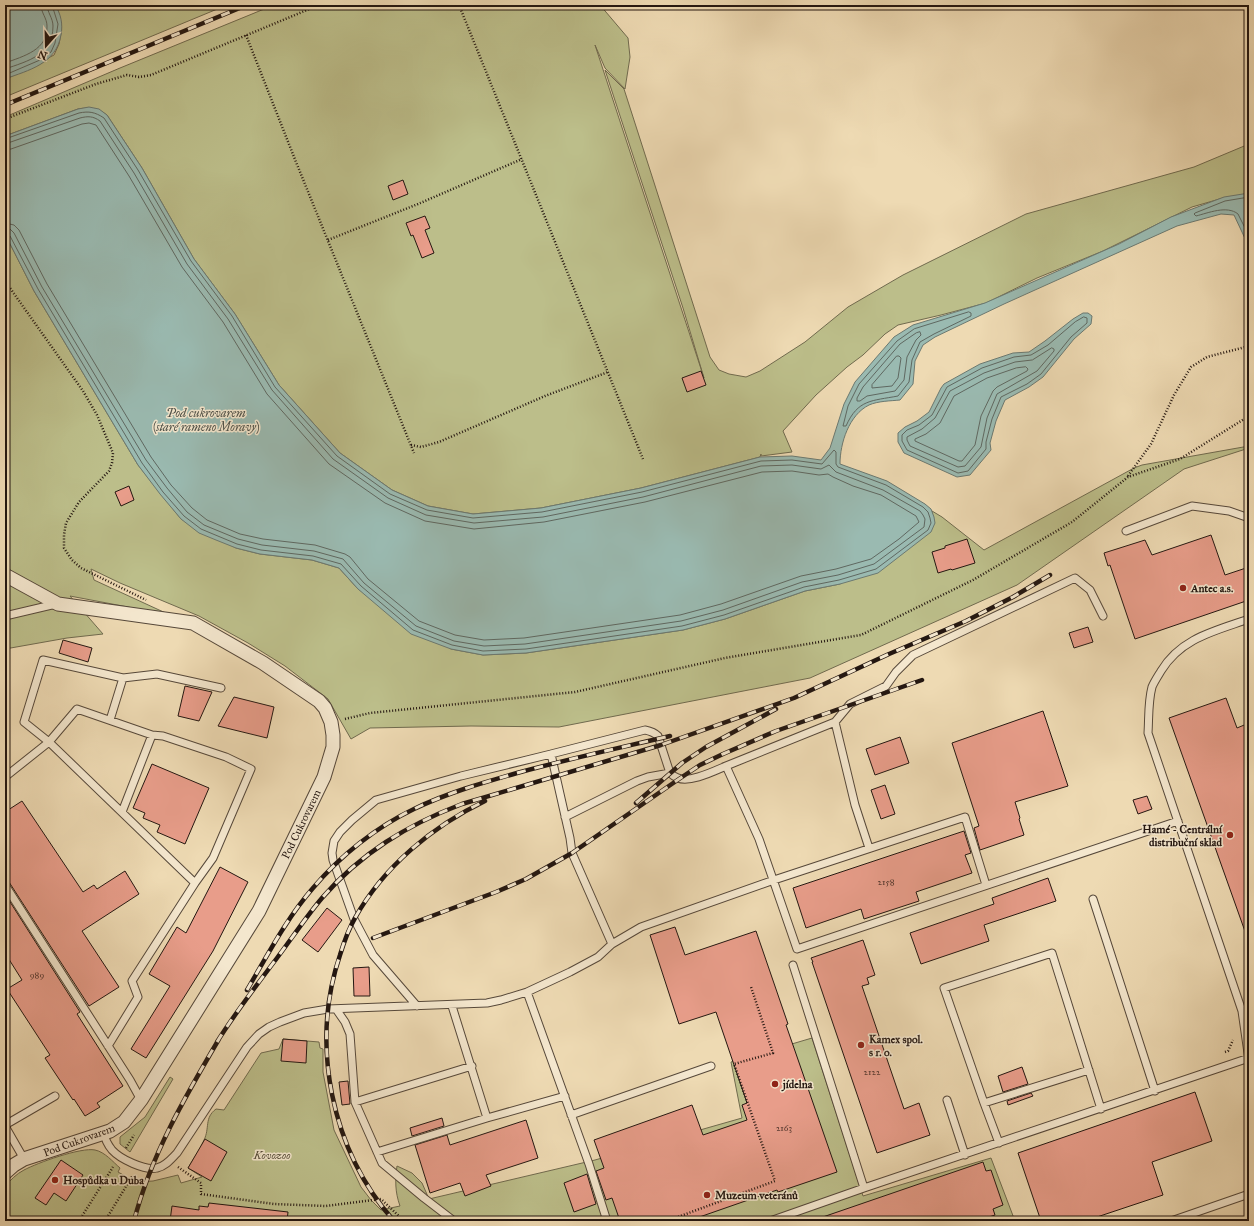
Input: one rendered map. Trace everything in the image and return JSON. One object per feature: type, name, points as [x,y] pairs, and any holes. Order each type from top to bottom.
[{"type":"street","name":"Pod Cukrovarem","points":[[5,575],[58,604],[193,623],[263,663],[311,695],[325,708],[331,722],[333,735],[333,747],[324,777],[259,911],[141,1100],[124,1122],[117,1128],[24,1159],[5,1173]]},
{"type":"lane","points":[[1126,531],[1192,506],[1229,511],[1249,518]]},
{"type":"lane","points":[[417,1006],[372,955],[354,919],[334,866],[332,853],[334,841],[340,832],[352,820],[376,800],[462,776],[648,731],[655,733],[658,736],[670,773],[679,779],[690,778],[726,766],[834,722],[850,704],[886,686],[896,672],[913,655],[1076,578],[1090,590],[1103,616]]},
{"type":"lane","points":[[5,616],[58,604]]},
{"type":"lane","points":[[770,1221],[1249,1059],[1246,1010],[1148,733],[1152,686],[1164,666],[1179,649],[1197,638],[1249,619]]},
{"type":"lane","points":[[195,883],[49,742],[24,722],[43,660],[123,678],[157,674],[221,688]]},
{"type":"lane","points":[[110,720],[123,678]]},
{"type":"lane","points":[[5,776],[49,742],[77,709],[152,735],[163,736],[226,757],[251,769],[213,858],[195,883],[132,981],[138,997],[108,1046]]},
{"type":"lane","points":[[834,722],[855,805],[869,848]]},
{"type":"lane","points":[[122,812],[152,735]]},
{"type":"lane","points":[[551,754],[572,853],[612,944]]},
{"type":"lane","points":[[726,766],[759,839],[797,950],[1178,821]]},
{"type":"lane","points":[[565,817],[637,781],[648,777],[670,773]]},
{"type":"lane","points":[[104,1133],[106,1141],[113,1152],[138,1166],[150,1169],[164,1166],[177,1154],[247,1047],[259,1034],[280,1022],[304,1014],[336,1009],[452,1006],[487,1003],[527,992],[598,957],[612,944],[641,927],[869,848],[965,818],[986,885]]},
{"type":"lane","points":[[5,885],[130,1080],[141,1100]]},
{"type":"lane","points":[[1093,899],[1155,1091]]},
{"type":"lane","points":[[999,1143],[944,988],[1052,953],[1101,1109]]},
{"type":"lane","points":[[793,965],[864,1188]]},
{"type":"lane","points":[[527,992],[589,1164],[607,1221]]},
{"type":"lane","points":[[452,1006],[487,1118]]},
{"type":"lane","points":[[336,1009],[345,1022],[350,1034],[355,1102],[382,1163],[454,1221]]},
{"type":"lane","points":[[355,1102],[472,1066]]},
{"type":"lane","points":[[571,1115],[711,1066]]},
{"type":"lane","points":[[984,1103],[1089,1070]]},
{"type":"lane","points":[[24,1159],[5,1125],[55,1096]]},
{"type":"lane","points":[[377,1152],[565,1096]]},
{"type":"lane","points":[[947,1100],[965,1155]]},
{"type":"lane","points":[[1171,1221],[1249,1194]]},
{"type":"path","points":[[5,119],[96,84],[127,75],[139,77],[151,75],[319,5]]},
{"type":"path","points":[[459,5],[643,459]]},
{"type":"path","points":[[246,35],[414,453]]},
{"type":"path","points":[[328,240],[418,204],[522,159]]},
{"type":"path","points":[[5,281],[83,391],[97,415],[113,453],[109,471],[79,502],[66,523],[64,548],[72,560],[81,568],[151,603]]},
{"type":"path","points":[[331,722],[370,713],[575,692],[724,658],[861,635],[973,580],[1072,522],[1128,477],[1151,444],[1174,395],[1191,367],[1207,356],[1249,346]]},
{"type":"path","points":[[411,444],[421,447],[439,442],[544,396],[608,372]]},
{"type":"path","points":[[1128,477],[1180,458],[1249,416]]},
{"type":"path","points":[[667,1221],[775,1181],[734,1064],[773,1053],[751,987]]},
{"type":"path","points":[[1223,1054],[1228,1050],[1234,1035]]},
{"type":"path","points":[[170,1161],[200,1183],[201,1194],[274,1204],[326,1206],[381,1199],[404,1221]]},
{"type":"path","points":[[105,1221],[138,1166]]},
{"type":"green space","points":[[55,5],[227,5],[5,97],[5,79],[54,55],[59,44],[61,33],[58,11]]},
{"type":"green space","points":[[274,5],[600,5],[628,38],[630,57],[625,89],[605,68],[595,45],[704,378],[683,308],[605,70],[624,89],[710,357],[719,370],[729,374],[746,377],[760,371],[805,342],[848,307],[903,275],[1026,214],[1194,167],[1249,144],[1249,194],[1223,198],[1192,207],[1103,251],[1037,278],[986,303],[898,325],[885,334],[816,395],[783,431],[792,452],[761,456],[761,454],[760,457],[641,488],[541,508],[473,514],[428,506],[392,490],[340,453],[279,385],[235,314],[194,259],[142,168],[107,115],[93,109],[78,109],[5,136],[5,117]]},
{"type":"green space","points":[[5,234],[34,291],[138,465],[181,519],[236,548],[260,554],[312,560],[339,568],[358,589],[451,649],[483,655],[526,653],[683,630],[725,619],[805,591],[840,584],[934,524],[932,511],[942,517],[984,550],[1134,468],[1142,465],[1249,446],[1249,448],[1184,469],[1017,585],[810,678],[559,727],[471,726],[370,728],[351,739],[328,699],[285,666],[248,643],[199,616],[120,583],[91,569],[94,580],[170,615],[70,596],[103,634],[67,638],[5,649]]},
{"type":"green space","name":"Kovozoo","points":[[812,1038],[863,1196],[991,1158],[1015,1221],[5,1221],[5,1186],[18,1173],[70,1153],[88,1150],[99,1151],[120,1168],[118,1172],[136,1182],[153,1181],[178,1175],[181,1183],[202,1177],[188,1168],[206,1136],[212,1112],[216,1109],[224,1110],[261,1053],[279,1049],[283,1039],[319,1042],[320,1048],[323,1049],[323,1072],[334,1130],[361,1187],[381,1210],[400,1206],[396,1186],[397,1166],[412,1173],[422,1183],[429,1199],[595,1160],[742,1118],[731,1062]]},
{"type":"green space","points":[[170,1077],[173,1079],[130,1152],[120,1144],[120,1137],[145,1117]]},
{"type":"water","points":[[5,5],[55,5],[59,12],[62,27],[58,45],[54,53],[32,69],[5,79]]},
{"type":"water","name":"Pod cukrovarem (staré rameno Moravy)","points":[[89,107],[99,109],[107,115],[142,168],[194,259],[235,314],[279,385],[340,453],[392,490],[428,506],[473,514],[541,508],[641,488],[760,457],[792,456],[821,460],[830,448],[844,404],[855,382],[894,337],[913,325],[985,303],[1119,244],[1171,217],[1224,197],[1249,193],[1249,247],[1234,215],[1221,214],[1177,226],[1004,304],[935,337],[923,345],[915,361],[913,384],[900,400],[884,401],[869,405],[856,415],[847,430],[840,456],[840,464],[887,481],[925,504],[931,509],[934,517],[935,523],[931,532],[878,573],[840,584],[805,591],[725,619],[683,630],[526,653],[483,655],[451,649],[411,634],[358,589],[339,568],[312,560],[260,554],[236,548],[199,533],[181,519],[138,465],[34,291],[5,234],[5,136],[78,109]]},
{"type":"water","points":[[1083,313],[1088,313],[1092,316],[1091,324],[1074,339],[1043,377],[1029,387],[1005,400],[996,421],[990,443],[991,450],[970,475],[957,477],[904,453],[898,442],[898,433],[929,412],[944,384],[980,364],[1013,353],[1029,352]]},
{"type":"building","points":[[403,180],[408,194],[393,200],[388,186]]},
{"type":"building","points":[[425,216],[430,228],[425,230],[434,253],[422,258],[413,235],[411,236],[406,223]]},
{"type":"building","points":[[701,371],[706,385],[687,392],[682,378]]},
{"type":"building","points":[[129,486],[134,500],[121,506],[115,492]]},
{"type":"building","name":"Antec a.s.","points":[[1211,535],[1225,575],[1249,567],[1249,600],[1135,639],[1110,565],[1108,566],[1104,553],[1145,540],[1152,555]]},
{"type":"building","points":[[967,539],[975,563],[938,573],[932,552]]},
{"type":"building","points":[[1088,627],[1093,642],[1074,648],[1069,633]]},
{"type":"building","points":[[63,640],[92,648],[88,662],[59,653]]},
{"type":"building","points":[[185,686],[212,692],[199,721],[178,716]]},
{"type":"building","points":[[234,697],[274,707],[267,738],[218,726]]},
{"type":"building","name":"Hamé - Centrální distribuční sklad","points":[[1226,698],[1237,728],[1249,723],[1249,937],[1247,937],[1169,718]]},
{"type":"building","points":[[1043,711],[1068,786],[1015,802],[1024,835],[980,850],[974,828],[979,826],[952,743]]},
{"type":"building","points":[[900,737],[909,763],[875,775],[866,749]]},
{"type":"building","points":[[152,764],[209,788],[185,844],[157,832],[160,825],[143,818],[145,813],[133,808]]},
{"type":"building","points":[[885,785],[895,814],[881,819],[871,790]]},
{"type":"building","points":[[1147,796],[1152,809],[1138,814],[1133,800]]},
{"type":"building","points":[[22,801],[83,892],[94,885],[97,889],[125,871],[139,894],[82,931],[119,987],[89,1006],[9,882],[5,880],[5,812]]},
{"type":"building","points":[[964,831],[971,853],[965,855],[972,873],[916,892],[919,901],[864,919],[861,909],[806,928],[793,888]]},
{"type":"building","points":[[220,867],[248,882],[213,951],[146,1058],[131,1049],[170,986],[149,974],[177,927],[186,933]]},
{"type":"building","points":[[1048,878],[1056,901],[984,925],[989,941],[921,964],[910,933],[994,904],[992,898]]},
{"type":"building","points":[[5,894],[80,1012],[77,1014],[123,1086],[97,1103],[100,1107],[85,1116],[45,1058],[50,1055],[7,989],[22,980],[5,953]]},
{"type":"building","points":[[327,908],[342,920],[318,952],[302,940]]},
{"type":"building","points":[[675,927],[685,955],[756,931],[788,1024],[786,1025],[837,1172],[778,1192],[777,1190],[688,1221],[620,1221],[612,1198],[606,1200],[596,1171],[604,1168],[594,1140],[692,1105],[703,1135],[747,1120],[742,1105],[747,1103],[716,1012],[679,1024],[650,935]]},
{"type":"building","name":"Kamex spol. s r. o.","points":[[863,940],[875,975],[867,978],[869,984],[862,986],[904,1109],[919,1103],[930,1135],[877,1153],[811,958]]},
{"type":"building","points":[[369,967],[370,996],[354,996],[353,968]]},
{"type":"building","points":[[283,1039],[307,1041],[306,1063],[281,1061]]},
{"type":"building","points":[[1022,1067],[1028,1084],[1003,1092],[998,1076]]},
{"type":"building","points":[[348,1081],[350,1104],[342,1105],[339,1082]]},
{"type":"building","points":[[1195,1092],[1212,1141],[1152,1162],[1163,1195],[1085,1221],[1041,1221],[1018,1153]]},
{"type":"building","points":[[1031,1093],[1033,1096],[1008,1105],[1007,1101]]},
{"type":"building","points":[[442,1118],[444,1126],[412,1136],[410,1128]]},
{"type":"building","points":[[526,1120],[538,1158],[486,1175],[491,1186],[465,1196],[460,1183],[430,1193],[415,1145],[447,1135],[450,1145]]},
{"type":"building","points":[[205,1139],[227,1152],[211,1181],[188,1168]]},
{"type":"building","points":[[61,1160],[83,1175],[66,1201],[54,1193],[46,1205],[35,1198]]},
{"type":"building","points":[[983,1162],[986,1171],[991,1170],[1003,1205],[993,1209],[995,1215],[976,1221],[817,1221],[817,1219]]},
{"type":"building","points":[[587,1174],[596,1204],[574,1212],[564,1183]]},
{"type":"building","points":[[209,1203],[288,1212],[287,1221],[170,1221],[172,1206],[199,1210],[199,1206],[208,1207]]},
{"type":"railway","points":[[5,105],[247,5]]},
{"type":"railway","points":[[217,1042],[246,1000],[322,898],[353,867],[369,854],[404,831],[422,821],[462,804],[661,745],[794,698],[889,654],[966,621],[1013,597],[1050,575]]},
{"type":"railway","points":[[373,938],[496,892],[526,879],[572,853],[700,765],[723,754],[776,731],[922,680]]},
{"type":"railway","points":[[636,803],[682,763],[706,747],[776,709]]},
{"type":"railway","points":[[247,990],[294,912],[313,888],[359,843],[386,824],[426,803],[452,793],[555,763],[670,736]]},
{"type":"railway","points":[[394,1221],[372,1193],[355,1162],[341,1129],[332,1095],[327,1060],[327,1024],[331,989],[340,955],[350,927],[380,881],[411,849],[429,835],[466,811],[485,801]]},
{"type":"railway","points":[[134,1221],[141,1197],[159,1150],[170,1127],[219,1039]]},
{"type":"place","name":"Antec a.s.","points":[[1183,588]]},
{"type":"place","name":"Hamé - Centrální distribuční sklad","points":[[1230,835]]},
{"type":"place","name":"Kamex spol. s r. o.","points":[[861,1045]]},
{"type":"place","name":"jídelna","points":[[775,1084]]},
{"type":"place","name":"Hospůdka u Duba","points":[[55,1180]]},
{"type":"place","name":"Muzeum veteránů","points":[[707,1195]]}]
